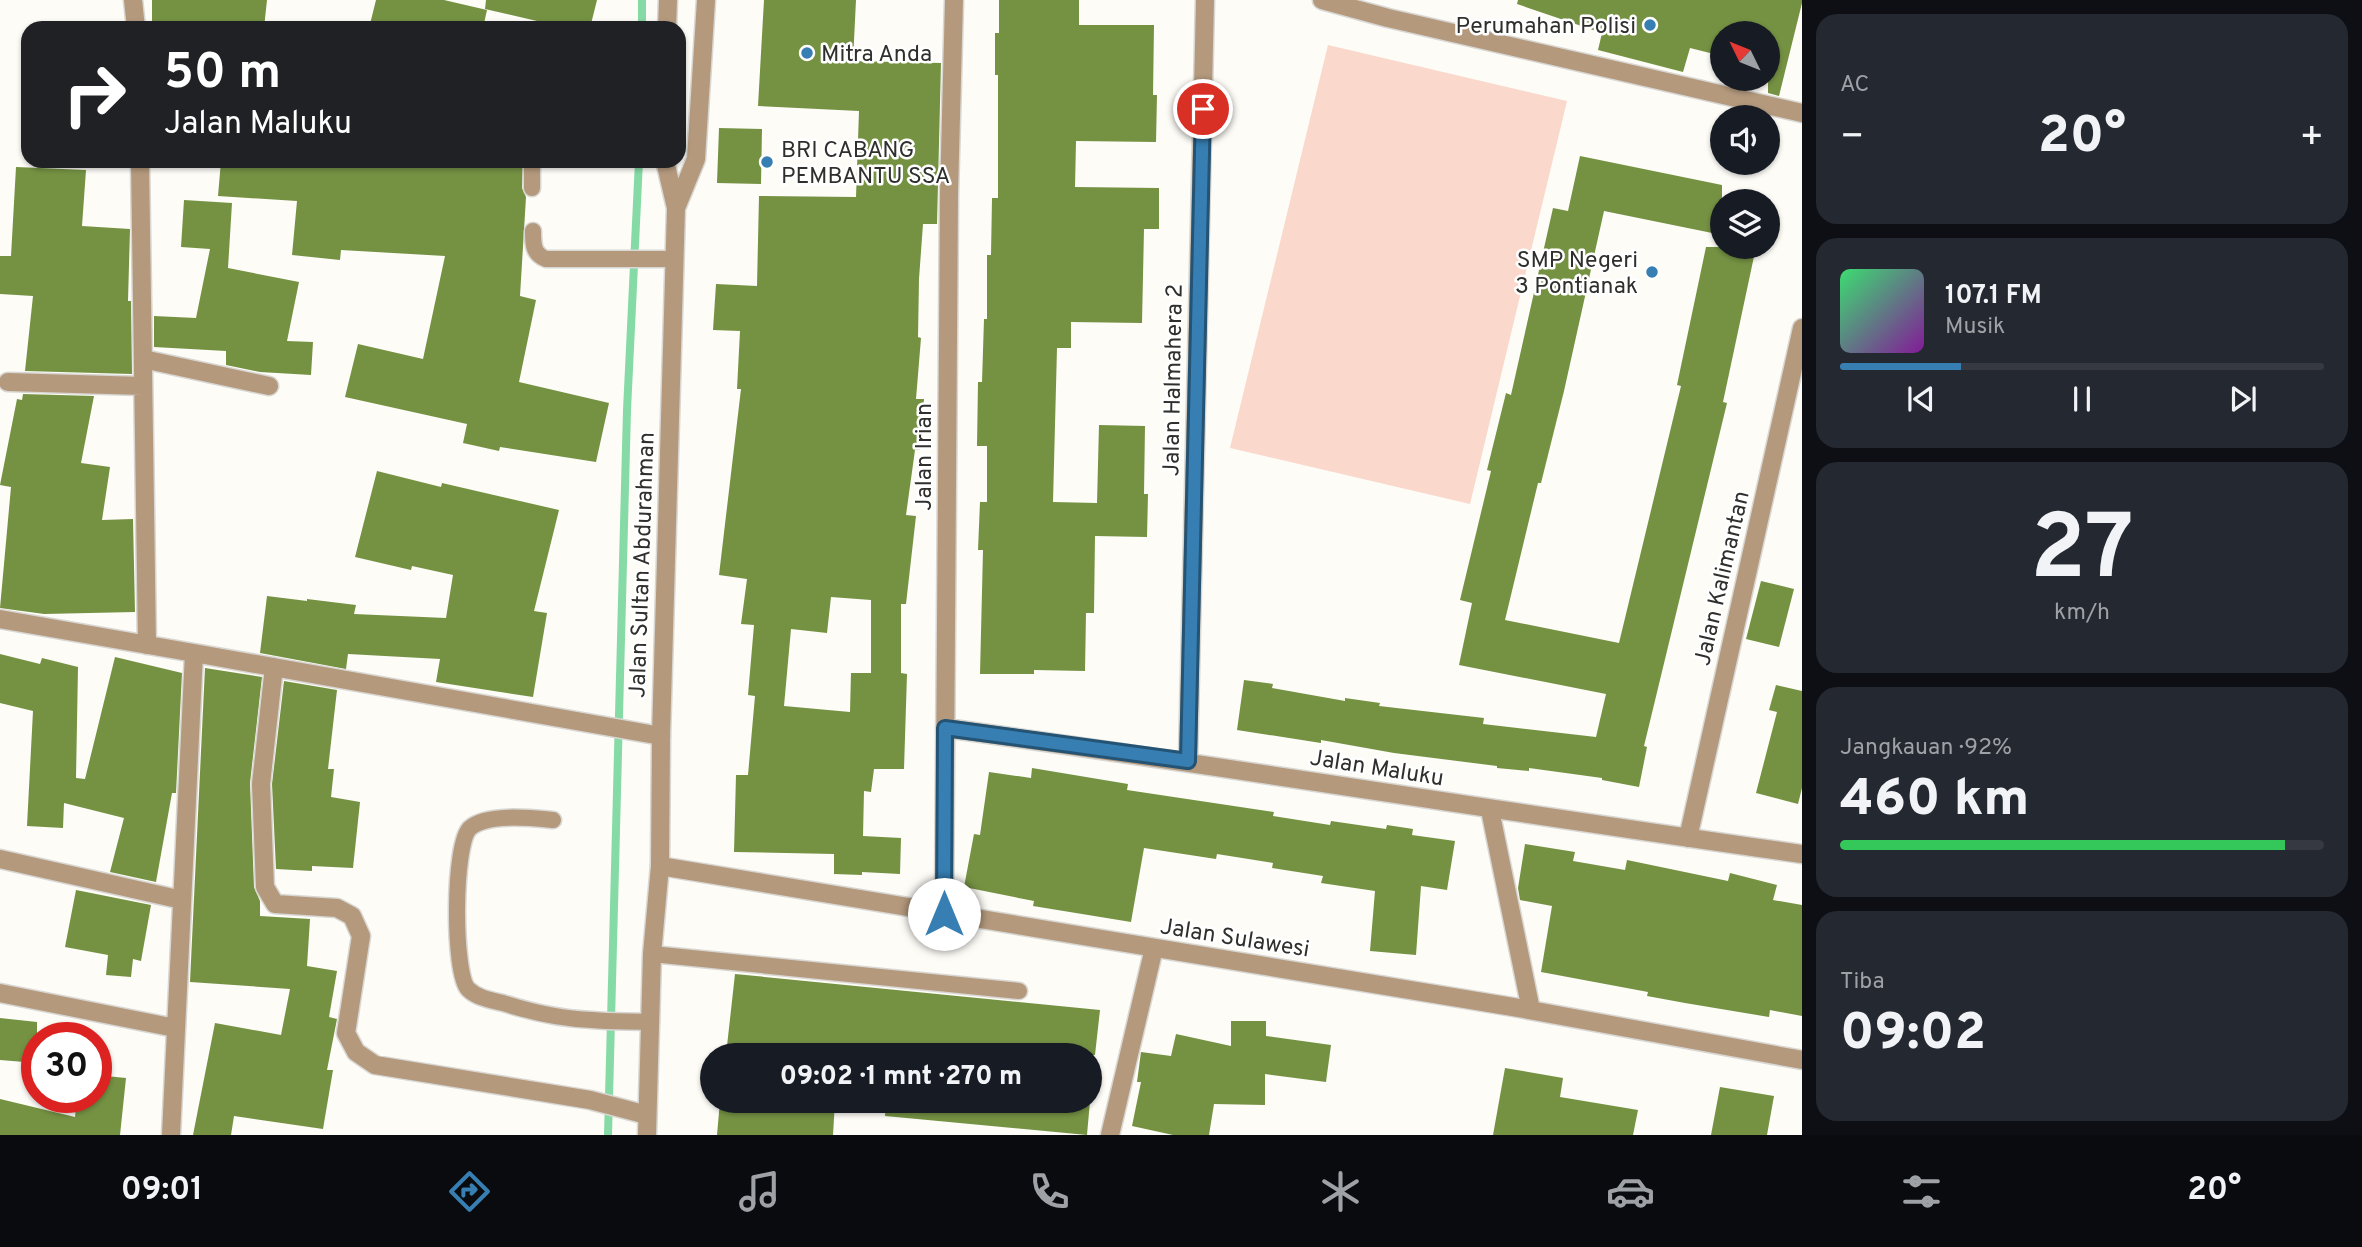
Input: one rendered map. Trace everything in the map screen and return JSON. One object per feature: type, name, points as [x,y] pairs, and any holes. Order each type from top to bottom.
[{"type":"street","points":[[134,0],[136,21]]},
{"type":"street","points":[[667,0],[667,21]]},
{"type":"street","name":"Jalan Sultan Abdurahman","points":[[646,1135],[652,954],[660,866],[661,736],[676,208],[696,159],[706,0]]},
{"type":"street","name":"Jalan Irian","points":[[944,914],[949,221],[954,0]]},
{"type":"street","name":"Jalan Halmahera 2","points":[[1188,761],[1205,0]]},
{"type":"street","points":[[1322,0],[1388,18],[1802,113]]},
{"type":"street","points":[[1388,18],[1395,0]]},
{"type":"street","points":[[140,168],[146,645]]},
{"type":"street","points":[[667,168],[676,208]]},
{"type":"street","name":"Jalan Kalimantan","points":[[1688,838],[1802,328]]},
{"type":"street","points":[[143,359],[270,386]]},
{"type":"street","points":[[8,382],[143,386]]},
{"type":"street","points":[[0,619],[661,736]]},
{"type":"street","points":[[171,1135],[194,653]]},
{"type":"street","points":[[274,667],[261,784],[265,887],[275,904],[337,908],[352,916],[361,936],[346,1032],[356,1052],[375,1065],[590,1100],[646,1115]]},
{"type":"street","name":"Jalan Maluku","points":[[945,728],[1188,761],[1490,810],[1802,854]]},
{"type":"street","points":[[1490,810],[1531,1010]]},
{"type":"street","points":[[0,859],[182,900]]},
{"type":"street","name":"Jalan Sulawesi","points":[[660,866],[1531,1010],[1802,1060]]},
{"type":"street","points":[[1110,1135],[1154,948]]},
{"type":"street","points":[[0,993],[175,1028]]},
{"type":"lane","points":[[532,188],[533,168]]},
{"type":"lane","points":[[533,232],[533,246],[537,254],[546,259],[674,259]]},
{"type":"lane","points":[[553,820],[528,817],[481,821],[468,830],[462,844],[456,911],[462,979],[468,989],[480,997],[529,1011],[590,1020],[649,1021]]},
{"type":"lane","points":[[652,954],[1019,991]]},
{"type":"shaded area","points":[[1328,45],[1567,101],[1470,504],[1230,448]]},
{"type":"building","points":[[152,0],[267,0],[265,21],[152,21]]},
{"type":"building","points":[[376,0],[444,0],[487,10],[485,21],[371,21]]},
{"type":"building","points":[[486,0],[597,0],[592,21],[537,21],[485,9]]},
{"type":"building","points":[[764,0],[856,0],[853,61],[941,63],[937,224],[923,224],[919,279],[918,337],[921,338],[916,399],[924,399],[920,450],[915,450],[906,515],[916,516],[906,604],[901,604],[901,673],[907,674],[904,769],[874,769],[871,792],[864,791],[863,836],[901,838],[900,874],[834,874],[834,854],[734,852],[736,775],[748,775],[755,696],[748,695],[754,625],[741,624],[747,579],[719,575],[741,389],[737,389],[740,331],[713,330],[716,284],[757,286],[759,196],[856,197],[859,111],[758,106]],"holes":[[[831,597],[871,600],[871,673],[851,673],[850,712],[784,706],[791,629],[827,633]]]},
{"type":"building","points":[[999,0],[1079,0],[1079,25],[1154,25],[1153,95],[1157,95],[1156,142],[1076,141],[1075,187],[1159,188],[1159,229],[1144,229],[1142,323],[1071,322],[1071,348],[1057,348],[1053,502],[1097,503],[1099,425],[1145,426],[1144,494],[1148,494],[1147,537],[1095,536],[1094,613],[1086,613],[1085,671],[1034,670],[1034,674],[980,674],[983,550],[978,550],[980,502],[987,502],[987,446],[977,446],[978,382],[982,382],[984,319],[987,319],[987,255],[991,255],[992,198],[998,198],[998,75],[995,75],[995,33],[999,33]]},
{"type":"building","points":[[1518,0],[1802,0],[1779,96],[1768,91],[1780,91],[1780,21],[1710,21],[1710,53],[1690,48],[1683,72],[1598,50],[1602,33],[1517,4]]},
{"type":"building","points":[[719,128],[762,129],[761,184],[717,183]]},
{"type":"building","points":[[1580,156],[1722,185],[1722,189],[1710,189],[1710,233],[1604,211],[1564,391],[1541,483],[1538,483],[1505,620],[1619,643],[1681,386],[1677,385],[1706,247],[1710,247],[1710,259],[1753,259],[1723,402],[1727,403],[1644,746],[1647,747],[1639,787],[1602,778],[1529,768],[1529,771],[1497,768],[1321,740],[1321,743],[1237,730],[1244,680],[1273,684],[1272,688],[1345,701],[1345,698],[1380,703],[1379,706],[1484,718],[1483,724],[1596,737],[1606,694],[1459,665],[1472,603],[1460,600],[1491,471],[1487,470],[1506,393],[1511,395],[1553,208],[1568,211]]},
{"type":"building","points":[[16,167],[86,170],[82,226],[130,229],[128,301],[131,301],[132,374],[25,371],[33,296],[0,294],[0,256],[11,256]]},
{"type":"building","points":[[220,168],[523,168],[522,188],[526,197],[520,296],[536,300],[519,382],[609,403],[596,462],[500,447],[499,451],[463,443],[467,424],[345,397],[358,344],[423,359],[445,256],[341,250],[340,260],[292,255],[297,201],[218,196]]},
{"type":"building","points":[[184,200],[232,203],[228,268],[299,282],[287,341],[313,342],[311,375],[260,372],[226,365],[226,351],[154,347],[154,316],[196,318],[210,249],[181,247]]},
{"type":"building","points":[[23,394],[94,396],[81,463],[110,467],[102,520],[133,519],[135,612],[44,614],[0,608],[11,487],[0,485],[17,399],[22,400]]},
{"type":"building","points":[[377,471],[441,487],[442,483],[559,510],[534,611],[547,613],[533,697],[436,682],[440,659],[348,654],[346,669],[260,653],[267,596],[356,605],[354,614],[446,618],[453,575],[412,566],[411,570],[355,557]]},
{"type":"building","points":[[1761,581],[1794,589],[1779,647],[1746,639]]},
{"type":"building","points":[[0,654],[40,664],[42,658],[78,667],[76,778],[85,779],[115,657],[182,673],[176,793],[172,793],[156,882],[110,872],[124,818],[64,803],[63,828],[27,826],[33,711],[0,703]]},
{"type":"building","points":[[205,668],[262,677],[250,783],[254,887],[260,901],[260,916],[310,919],[307,966],[337,971],[329,1017],[337,1019],[327,1070],[333,1070],[323,1129],[234,1116],[231,1135],[193,1135],[215,1023],[281,1035],[290,989],[190,982]]},
{"type":"building","points":[[284,681],[337,690],[328,769],[334,769],[331,797],[360,802],[353,868],[312,866],[312,871],[276,869],[272,784]]},
{"type":"building","points":[[1776,685],[1802,691],[1802,788],[1798,804],[1756,793],[1777,712],[1769,710]]},
{"type":"building","points":[[1032,768],[1128,784],[1127,790],[1274,812],[1273,816],[1330,825],[1331,821],[1386,829],[1387,825],[1413,829],[1412,835],[1455,841],[1447,890],[1421,886],[1416,955],[1370,951],[1375,891],[1321,883],[1323,876],[1272,868],[1273,863],[1217,854],[1216,859],[1144,848],[1131,922],[1033,906],[1034,901],[964,887],[974,834],[980,835],[989,772],[1031,778]]},
{"type":"building","points":[[1525,844],[1575,852],[1573,861],[1625,870],[1627,860],[1728,881],[1730,873],[1777,885],[1773,900],[1802,905],[1802,1016],[1770,1010],[1769,1017],[1685,1003],[1647,996],[1648,992],[1541,972],[1552,906],[1520,900],[1518,888]]},
{"type":"building","points":[[76,890],[151,905],[141,961],[133,959],[131,977],[106,975],[108,955],[65,947]]},
{"type":"building","points":[[735,974],[1100,1010],[1096,1043],[727,1043]]},
{"type":"building","points":[[0,1018],[37,1022],[21,1022],[21,1062],[0,1060]]},
{"type":"building","points":[[1231,1021],[1266,1021],[1266,1036],[1331,1045],[1326,1082],[1265,1074],[1265,1105],[1214,1104],[1209,1135],[1173,1135],[1132,1126],[1141,1082],[1137,1082],[1141,1052],[1171,1056],[1176,1034],[1231,1046]]},
{"type":"building","points":[[1505,1068],[1563,1078],[1560,1097],[1638,1110],[1633,1135],[1493,1135]]},
{"type":"building","points":[[112,1077],[126,1078],[120,1135],[0,1135],[0,1099],[21,1104],[21,1113],[58,1113],[75,1117],[75,1113],[112,1113]]},
{"type":"building","points":[[1720,1087],[1774,1096],[1767,1135],[1711,1135]]},
{"type":"building","points":[[719,1113],[834,1113],[833,1135],[717,1135]]},
{"type":"building","points":[[885,1113],[1089,1113],[1087,1135],[885,1116]]},
{"type":"waterway","points":[[642,0],[642,21]]},
{"type":"waterway","points":[[608,1135],[627,410],[639,168]]},
{"type":"place","name":"Perumahan Polisi","points":[[1650,25]]},
{"type":"place","name":"Mitra Anda","points":[[807,53]]},
{"type":"place","name":"BRI CABANG PEMBANTU SSA","points":[[767,162]]},
{"type":"place","name":"SMP Negeri 3 Pontianak","points":[[1652,272]]},
{"type":"route","points":[[944,914],[945,728],[1188,761],[1203,109]]}]
